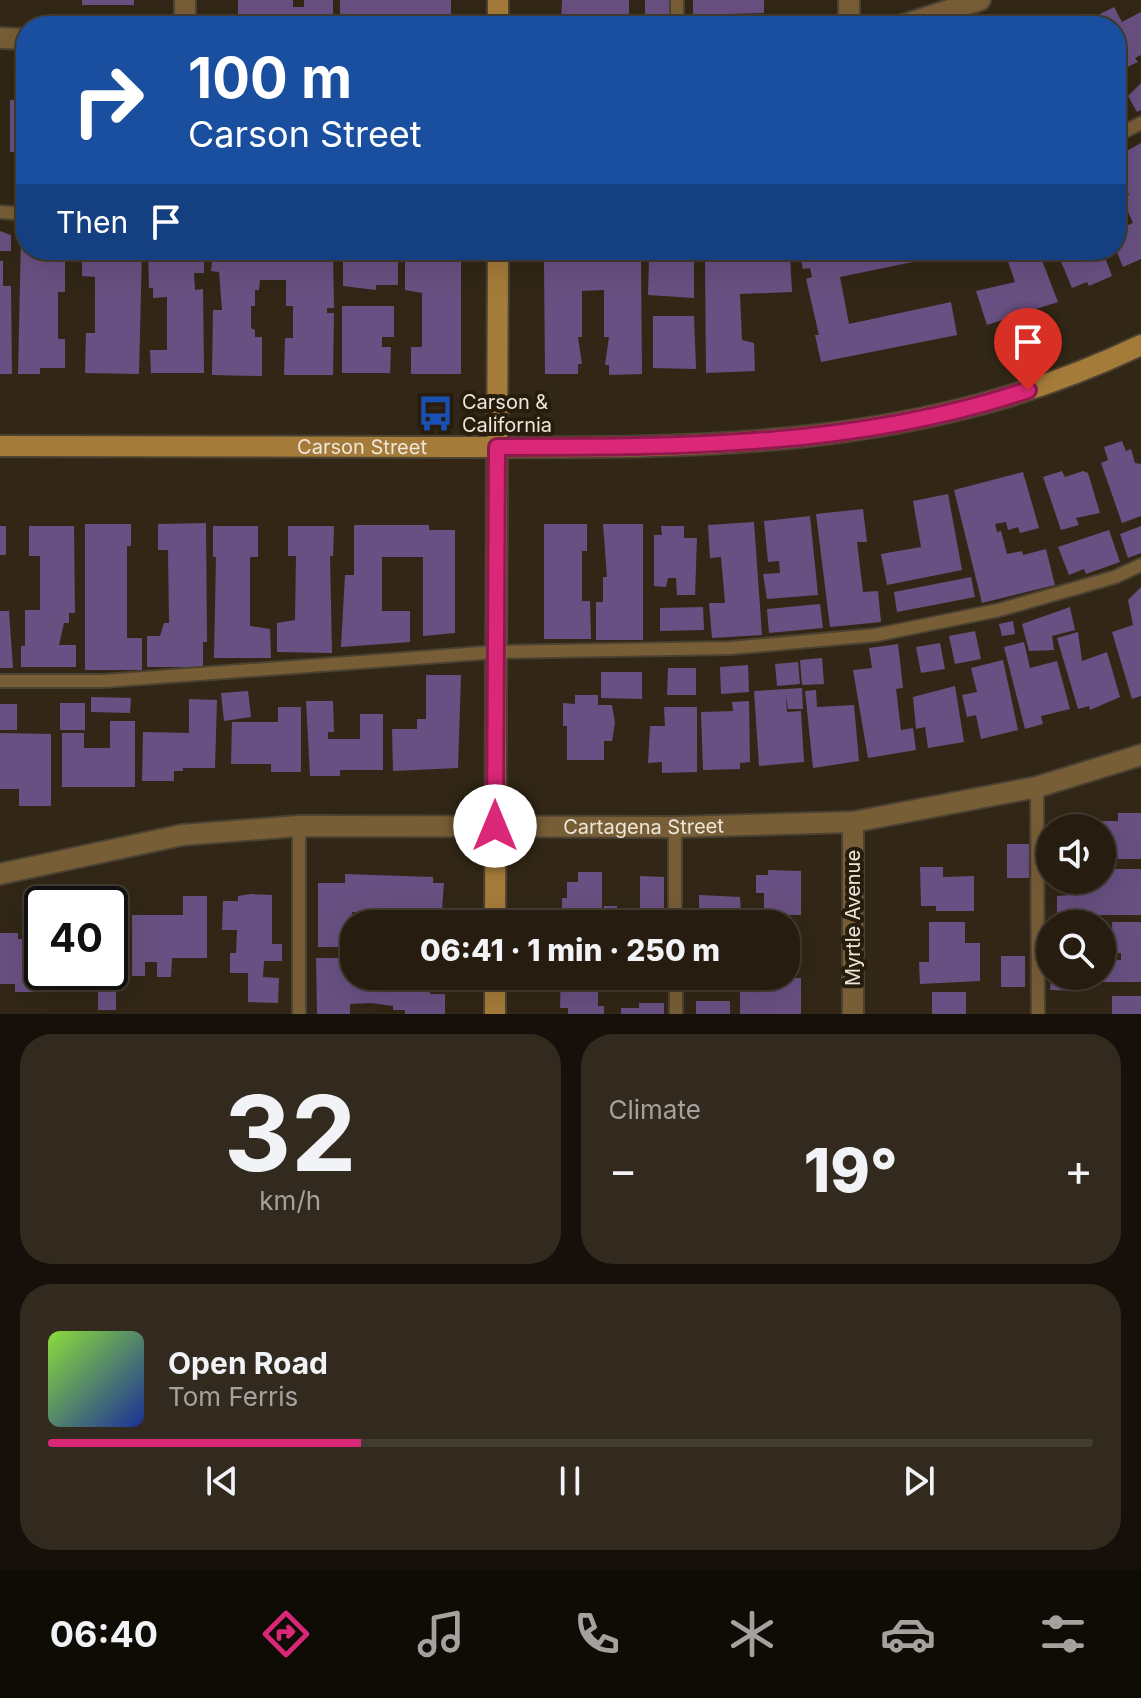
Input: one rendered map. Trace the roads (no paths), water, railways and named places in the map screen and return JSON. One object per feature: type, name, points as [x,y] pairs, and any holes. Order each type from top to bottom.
[{"type":"main road","points":[[495,910],[498,260]]},
{"type":"main road","name":"Carson Street","points":[[0,446],[701,447],[864,430],[1006,397],[1070,376],[1141,345]]},
{"type":"main road","points":[[495,990],[495,1014]]},
{"type":"street","points":[[931,16],[980,0]]},
{"type":"street","name":"Cartagena Street","points":[[0,874],[182,835],[299,826],[675,827],[853,822],[1037,787],[1141,755]]},
{"type":"street","name":"Myrtle Avenue","points":[[853,822],[853,1014]]},
{"type":"lane","points":[[0,681],[104,681],[496,652],[730,648],[876,635],[999,610],[1115,577],[1141,565]]},
{"type":"lane","points":[[1037,787],[1038,1014]]},
{"type":"lane","points":[[299,826],[299,1014]]},
{"type":"lane","points":[[675,827],[675,910]]},
{"type":"lane","points":[[676,990],[676,1014]]},
{"type":"place","name":"Carson & California","points":[[436,413]]}]
